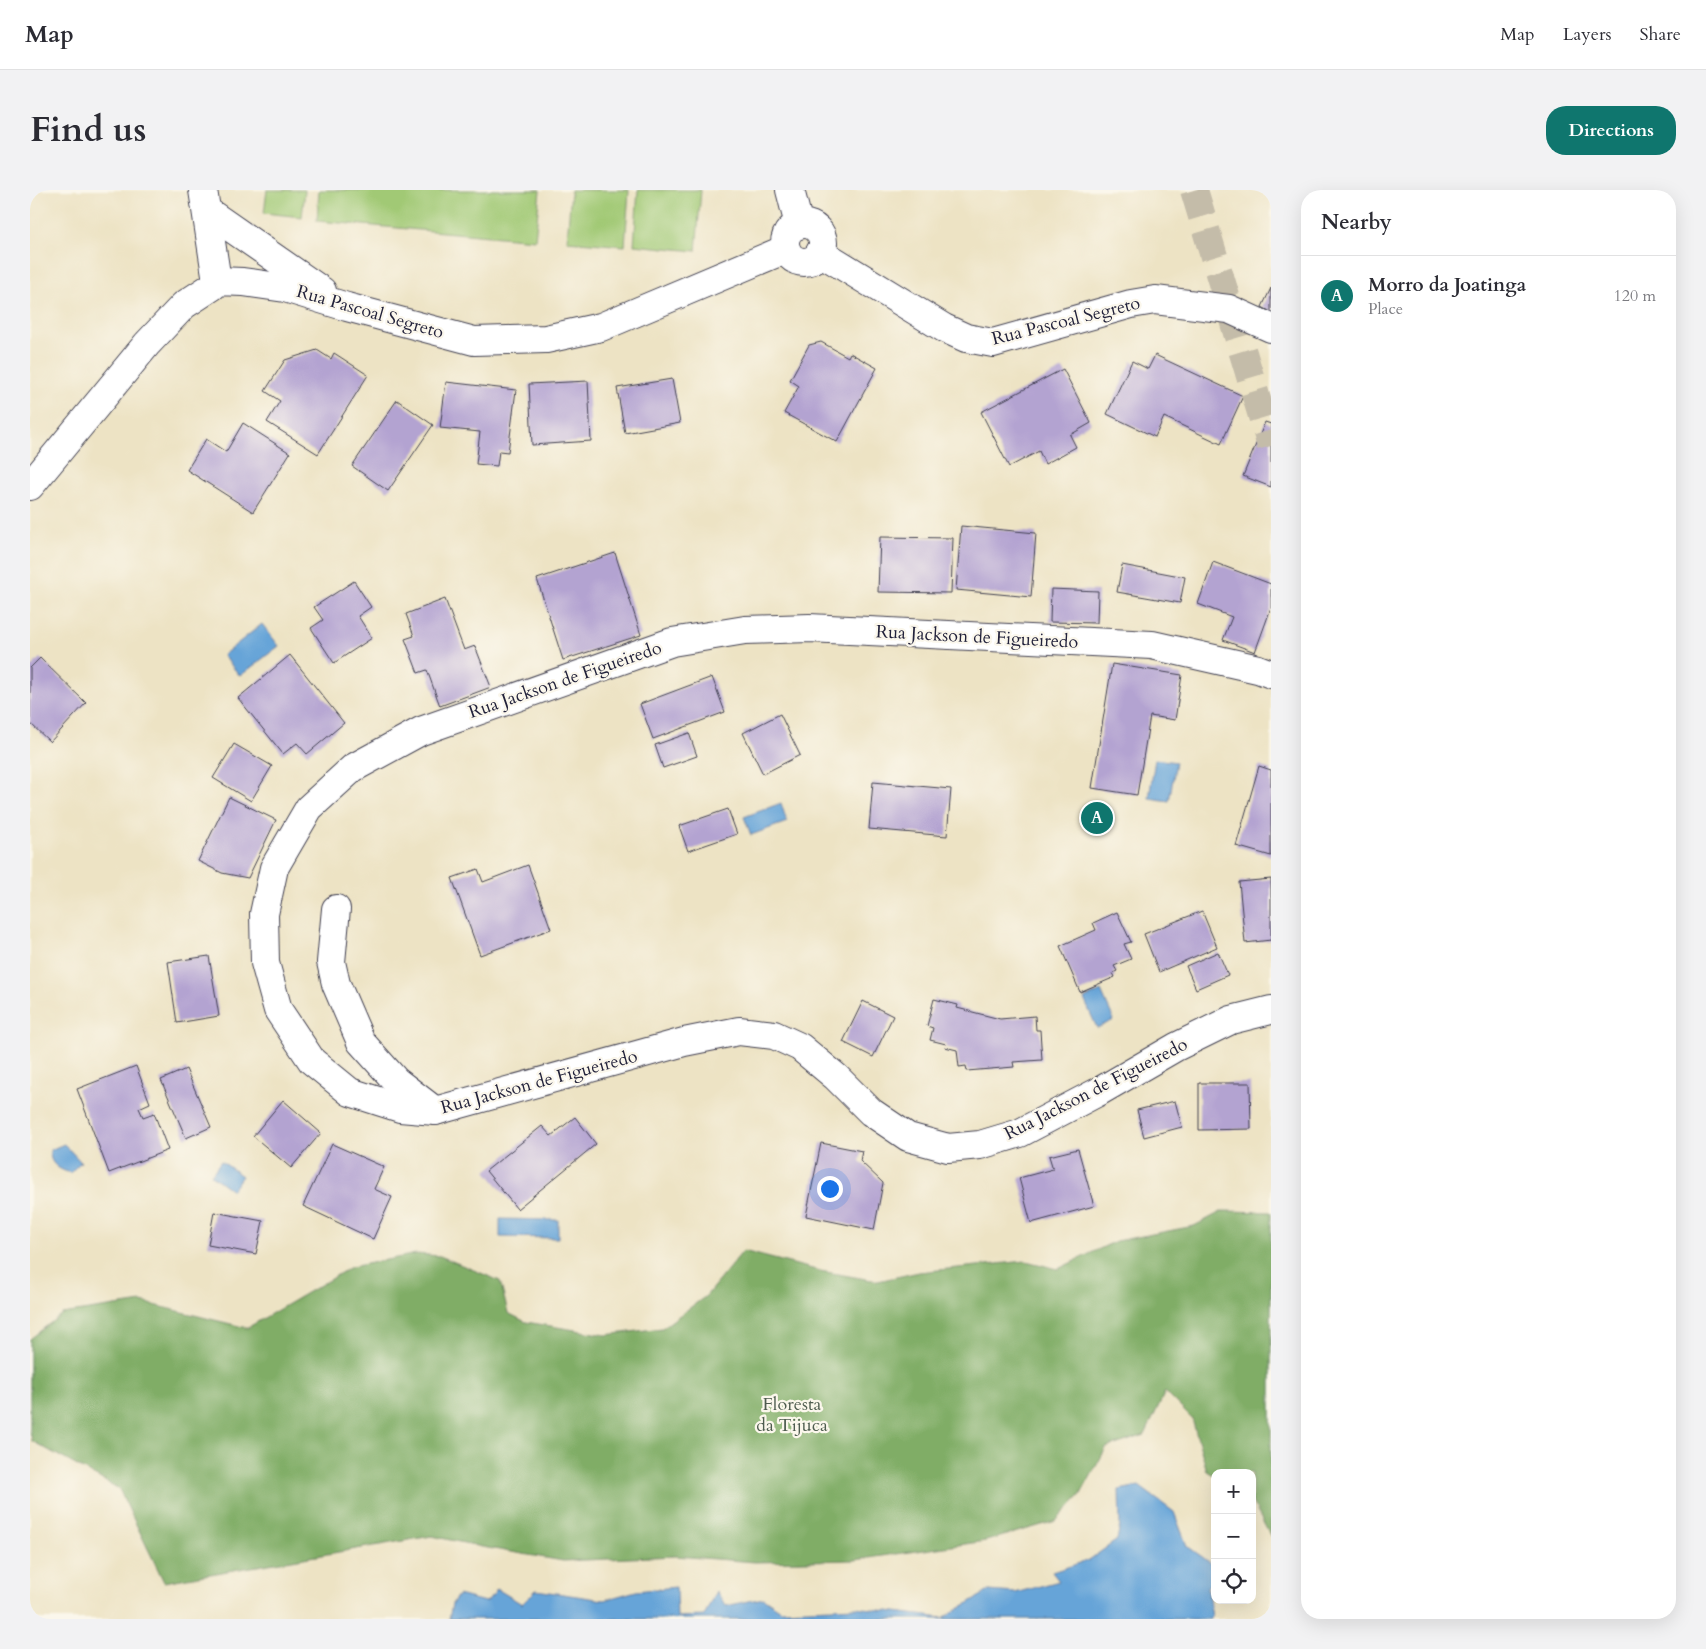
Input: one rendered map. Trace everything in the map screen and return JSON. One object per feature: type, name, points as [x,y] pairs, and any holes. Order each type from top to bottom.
[{"type":"street","points":[[790,190],[799,224]]},
{"type":"street","points":[[30,486],[147,344],[184,305],[213,286],[217,281],[205,200]]},
{"type":"street","points":[[205,200],[347,307]]},
{"type":"street","points":[[799,224],[805,224],[816,229],[822,240],[820,252],[811,260],[799,261],[789,255],[786,250],[788,232],[799,224]]},
{"type":"street","name":"Rua Pascoal Segreto","points":[[217,281],[243,282],[285,288],[347,307],[474,340],[546,339],[601,327],[786,250]]},
{"type":"street","name":"Rua Pascoal Segreto","points":[[820,252],[944,328],[966,338],[993,343],[1131,304],[1155,300],[1229,309],[1271,328]]},
{"type":"street","name":"Rua Jackson de Figueiredo","points":[[1271,674],[1258,669],[1152,645],[809,628],[745,630],[672,642],[422,731],[353,768],[309,808],[274,868],[264,914],[265,963],[278,1010],[312,1061],[350,1092],[400,1108],[435,1112],[684,1042],[739,1031],[774,1035],[800,1047],[836,1077],[871,1112],[908,1137],[948,1148],[980,1145],[1020,1133],[1100,1091],[1176,1047],[1231,1020],[1271,1010]]},
{"type":"street","points":[[336,909],[331,962],[336,984],[361,1042],[396,1081],[435,1112]]},
{"type":"green space","points":[[267,190],[305,190],[302,217],[264,213]]},
{"type":"green space","points":[[319,190],[540,190],[535,240],[317,221]]},
{"type":"green space","points":[[571,190],[629,190],[625,246],[567,241]]},
{"type":"green space","points":[[638,190],[701,190],[696,251],[634,245]]},
{"type":"green space","name":"Floresta da Tijuca","points":[[1223,1211],[1271,1212],[1271,1537],[1256,1509],[1256,1469],[1211,1469],[1211,1474],[1207,1471],[1192,1419],[1165,1392],[1145,1435],[1106,1448],[1080,1496],[1056,1521],[986,1541],[855,1560],[755,1562],[675,1556],[563,1561],[432,1536],[164,1582],[119,1489],[32,1441],[30,1430],[30,1339],[62,1314],[142,1302],[247,1328],[351,1267],[416,1254],[440,1256],[500,1281],[508,1313],[526,1322],[606,1335],[662,1328],[706,1296],[743,1251],[820,1271],[878,1281],[919,1272],[1026,1261],[1058,1269],[1116,1241],[1194,1226]]},
{"type":"water","points":[[262,624],[279,646],[240,676],[223,655]]},
{"type":"water","points":[[1155,759],[1176,762],[1169,801],[1149,798]]},
{"type":"water","points":[[781,803],[787,822],[751,835],[744,817]]},
{"type":"water","points":[[1101,991],[1114,1020],[1097,1028],[1084,999]]},
{"type":"water","points":[[64,1144],[81,1162],[70,1173],[55,1165],[50,1155],[50,1150]]},
{"type":"water","points":[[221,1161],[242,1176],[232,1190],[211,1175]]},
{"type":"water","points":[[500,1219],[558,1220],[558,1238],[500,1237]]},
{"type":"water","points":[[1139,1486],[1174,1512],[1187,1546],[1211,1563],[1211,1582],[1207,1587],[1212,1616],[1210,1619],[449,1619],[452,1604],[458,1595],[485,1602],[497,1589],[522,1604],[536,1590],[604,1600],[636,1591],[676,1587],[677,1617],[704,1616],[716,1591],[726,1606],[763,1598],[781,1610],[856,1607],[943,1618],[989,1591],[1015,1593],[1059,1581],[1052,1572],[1089,1560],[1117,1540],[1120,1525],[1119,1490]]},
{"type":"building","points":[[1271,288],[1271,312],[1262,307]]},
{"type":"building","points":[[821,342],[848,357],[850,353],[877,368],[837,442],[784,413],[799,386],[790,380],[809,345]]},
{"type":"building","points":[[317,350],[331,359],[334,353],[368,375],[318,454],[267,422],[280,401],[265,391],[285,360]]},
{"type":"building","points":[[1155,355],[1243,396],[1221,444],[1164,417],[1155,437],[1107,414],[1132,361],[1148,369]]},
{"type":"building","points":[[1063,369],[1091,423],[1070,435],[1076,447],[1045,464],[1039,451],[1009,467],[981,412]]},
{"type":"building","points":[[672,379],[680,423],[625,433],[617,388]]},
{"type":"building","points":[[588,381],[591,441],[532,445],[529,384]]},
{"type":"building","points":[[446,382],[516,390],[508,452],[499,451],[497,466],[476,464],[480,432],[440,428]]},
{"type":"building","points":[[397,400],[433,425],[388,491],[352,466]]},
{"type":"building","points":[[1265,422],[1271,424],[1271,487],[1243,476]]},
{"type":"building","points":[[243,423],[290,453],[253,512],[187,470],[206,439],[226,452]]},
{"type":"building","points":[[961,526],[1036,533],[1031,597],[956,590]]},
{"type":"building","points":[[880,537],[953,538],[951,593],[878,592]]},
{"type":"building","points":[[615,553],[641,635],[563,660],[537,579]]},
{"type":"building","points":[[1213,562],[1271,584],[1271,608],[1255,652],[1223,640],[1232,617],[1198,604]]},
{"type":"building","points":[[1122,565],[1185,577],[1180,603],[1117,592]]},
{"type":"building","points":[[354,581],[371,607],[358,616],[372,638],[334,663],[311,628],[323,620],[314,607]]},
{"type":"building","points":[[1051,589],[1098,591],[1097,623],[1050,622]]},
{"type":"building","points":[[445,599],[464,650],[475,646],[491,687],[440,706],[427,670],[418,673],[405,639],[414,636],[406,614]]},
{"type":"building","points":[[290,655],[344,723],[307,754],[297,743],[283,754],[238,698]]},
{"type":"building","points":[[40,658],[86,703],[50,742],[30,723],[30,668]]},
{"type":"building","points":[[1112,664],[1182,675],[1175,720],[1150,716],[1137,795],[1092,788]]},
{"type":"building","points":[[712,677],[725,712],[653,739],[640,704]]},
{"type":"building","points":[[780,714],[800,755],[763,774],[743,733]]},
{"type":"building","points":[[689,733],[697,756],[663,768],[655,745]]},
{"type":"building","points":[[234,744],[272,766],[251,801],[213,778]]},
{"type":"building","points":[[1259,766],[1271,770],[1271,856],[1236,846]]},
{"type":"building","points":[[873,782],[951,789],[947,836],[869,829]]},
{"type":"building","points":[[229,797],[276,820],[248,878],[222,873],[198,861]]},
{"type":"building","points":[[728,809],[737,834],[688,851],[679,826]]},
{"type":"building","points":[[528,865],[551,929],[480,955],[452,878],[478,869],[483,882]]},
{"type":"building","points":[[1271,879],[1271,940],[1245,943],[1239,882]]},
{"type":"building","points":[[1202,911],[1217,947],[1159,972],[1144,934]]},
{"type":"building","points":[[1117,912],[1131,942],[1124,944],[1131,959],[1114,966],[1117,971],[1113,973],[1115,977],[1080,992],[1060,946],[1096,930],[1093,923]]},
{"type":"building","points":[[1218,952],[1228,975],[1196,989],[1186,966]]},
{"type":"building","points":[[209,956],[219,1016],[177,1023],[168,962]]},
{"type":"building","points":[[934,999],[958,1005],[957,1008],[1000,1019],[1035,1016],[1036,1030],[1040,1030],[1042,1060],[1013,1062],[1014,1067],[967,1071],[966,1066],[959,1067],[957,1050],[945,1047],[946,1044],[930,1040],[933,1028],[927,1026]]},
{"type":"building","points":[[863,1001],[893,1016],[873,1057],[843,1042]]},
{"type":"building","points":[[136,1066],[150,1103],[139,1108],[143,1117],[154,1113],[168,1150],[109,1173],[77,1089]]},
{"type":"building","points":[[186,1069],[211,1127],[186,1138],[161,1080]]},
{"type":"building","points":[[1199,1083],[1250,1083],[1251,1129],[1199,1130]]},
{"type":"building","points":[[283,1100],[321,1133],[291,1168],[253,1136]]},
{"type":"building","points":[[1175,1101],[1182,1127],[1144,1137],[1137,1110]]},
{"type":"building","points":[[575,1117],[596,1144],[517,1209],[486,1171],[542,1126],[551,1136]]},
{"type":"building","points":[[821,1143],[862,1151],[860,1161],[883,1183],[874,1230],[806,1216]]},
{"type":"building","points":[[332,1144],[384,1167],[374,1189],[392,1197],[373,1239],[303,1206]]},
{"type":"building","points":[[1078,1149],[1094,1206],[1031,1223],[1019,1178],[1053,1169],[1049,1156]]},
{"type":"building","points":[[214,1212],[263,1221],[256,1254],[208,1245]]},
{"type":"tunnel","points":[[1194,190],[1271,446]]},
{"type":"place","name":"Morro da Joatinga","points":[[1097,818]]}]
